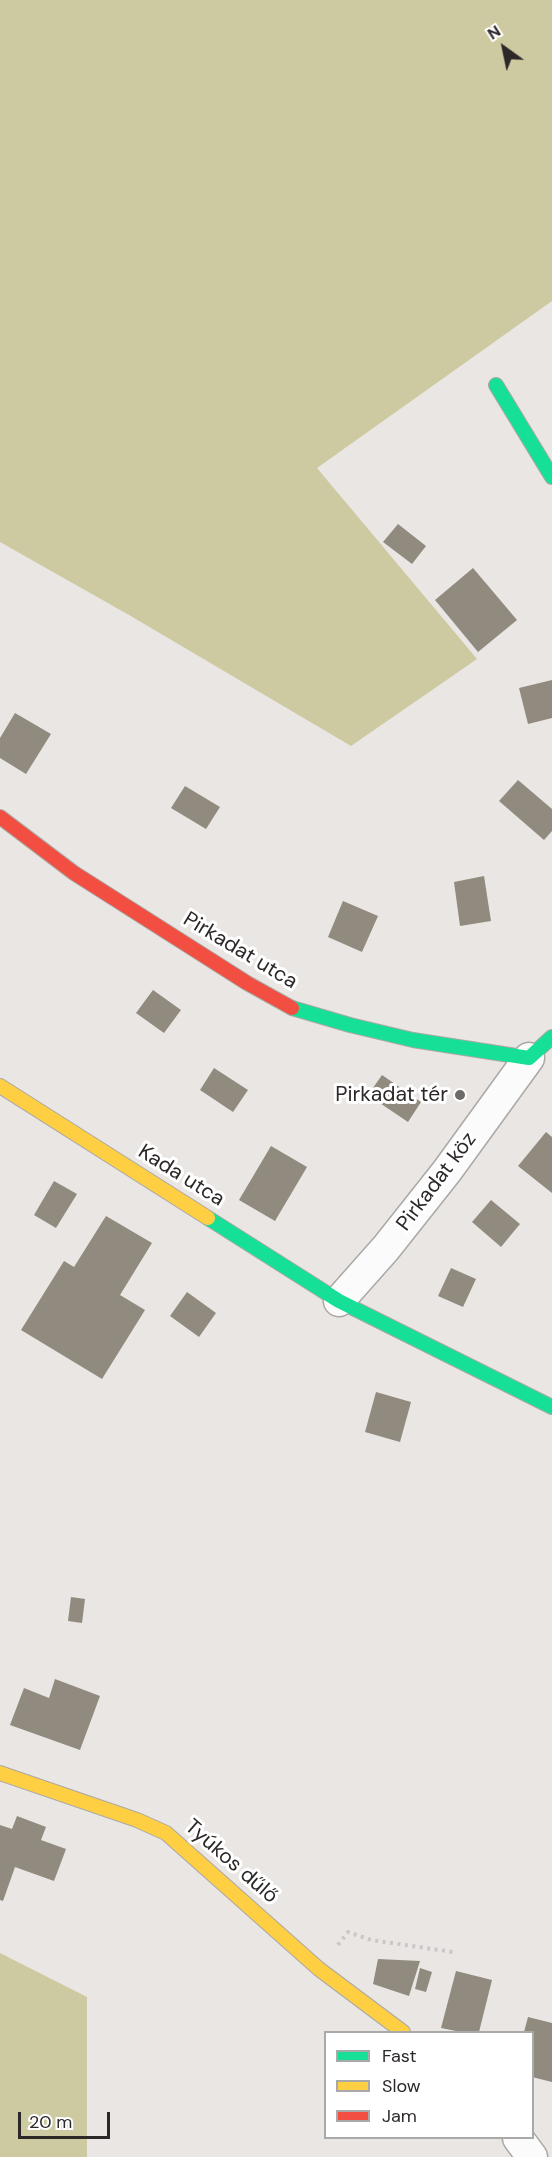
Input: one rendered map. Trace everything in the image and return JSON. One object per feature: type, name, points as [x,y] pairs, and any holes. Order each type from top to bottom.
[{"type":"street","points":[[496,385],[552,477]]},
{"type":"street","name":"Pirkadat utca","points":[[0,817],[74,873],[247,983],[290,1006],[350,1025],[413,1040],[529,1058]]},
{"type":"street","points":[[529,1058],[552,1037]]},
{"type":"street","name":"Pirkadat köz","points":[[339,1301],[386,1248],[440,1180],[529,1058]]},
{"type":"street","name":"Kada utca","points":[[0,1086],[339,1301],[552,1407]]},
{"type":"street","name":"Tyúkos dűlő","points":[[0,1773],[137,1820],[166,1833],[319,1969],[402,2031]]},
{"type":"street","points":[[519,2139],[532,2157]]},
{"type":"path","points":[[348,1932],[371,1940],[453,1952]]},
{"type":"shaded area","points":[[0,0],[552,0],[552,301],[317,468],[477,659],[351,746],[0,542]]},
{"type":"shaded area","points":[[0,1953],[87,1997],[87,2157],[0,2157]]},
{"type":"building","points":[[398,524],[426,546],[412,564],[383,542]]},
{"type":"building","points":[[473,568],[517,620],[478,652],[435,600]]},
{"type":"building","points":[[552,680],[552,718],[528,724],[519,688]]},
{"type":"building","points":[[15,713],[51,734],[26,774],[0,758],[0,738]]},
{"type":"building","points":[[518,780],[552,809],[552,831],[544,840],[499,801]]},
{"type":"building","points":[[185,786],[220,807],[206,829],[171,808]]},
{"type":"building","points":[[484,876],[491,921],[460,926],[454,882]]},
{"type":"building","points":[[343,901],[378,916],[362,952],[328,937]]},
{"type":"building","points":[[153,990],[181,1010],[164,1033],[136,1013]]},
{"type":"building","points":[[214,1068],[248,1090],[233,1112],[200,1090]]},
{"type":"building","points":[[382,1075],[421,1102],[408,1122],[368,1095]]},
{"type":"building","points":[[546,1132],[552,1137],[552,1193],[518,1166]]},
{"type":"building","points":[[271,1146],[307,1167],[275,1221],[239,1200]]},
{"type":"building","points":[[54,1181],[77,1194],[56,1228],[34,1215]]},
{"type":"building","points":[[491,1200],[520,1224],[501,1247],[472,1222]]},
{"type":"building","points":[[106,1216],[152,1243],[120,1295],[145,1310],[102,1379],[21,1330],[64,1261],[74,1267]]},
{"type":"building","points":[[451,1268],[476,1279],[463,1307],[438,1296]]},
{"type":"building","points":[[187,1292],[216,1313],[199,1337],[170,1316]]},
{"type":"building","points":[[376,1392],[411,1402],[400,1442],[365,1432]]},
{"type":"building","points":[[71,1597],[85,1599],[82,1623],[68,1621]]},
{"type":"building","points":[[55,1679],[100,1696],[80,1750],[10,1725],[24,1688],[49,1698]]},
{"type":"building","points":[[17,1816],[46,1827],[41,1840],[66,1849],[54,1881],[15,1867],[3,1901],[0,1900],[0,1825],[12,1829]]},
{"type":"building","points":[[378,1959],[420,1961],[409,1996],[373,1984]]},
{"type":"building","points":[[420,1968],[432,1972],[426,1992],[415,1989]]},
{"type":"building","points":[[456,1971],[492,1980],[479,2031],[456,2031],[441,2028]]},
{"type":"building","points":[[528,2017],[552,2023],[552,2082],[534,2078],[534,2031],[524,2031]]},
{"type":"traffic: fast","points":[[496,385],[552,477]]},
{"type":"traffic: fast","points":[[292,1008],[413,1040],[529,1058],[552,1037]]},
{"type":"traffic: fast","points":[[208,1218],[339,1301],[552,1407]]},
{"type":"traffic: slow","points":[[0,1086],[208,1218]]},
{"type":"traffic: slow","points":[[0,1773],[137,1820],[166,1833],[319,1969],[402,2031]]},
{"type":"traffic: jam","points":[[0,817],[74,873],[247,983],[292,1008]]},
{"type":"place","name":"Pirkadat tér","points":[[460,1095]]}]
